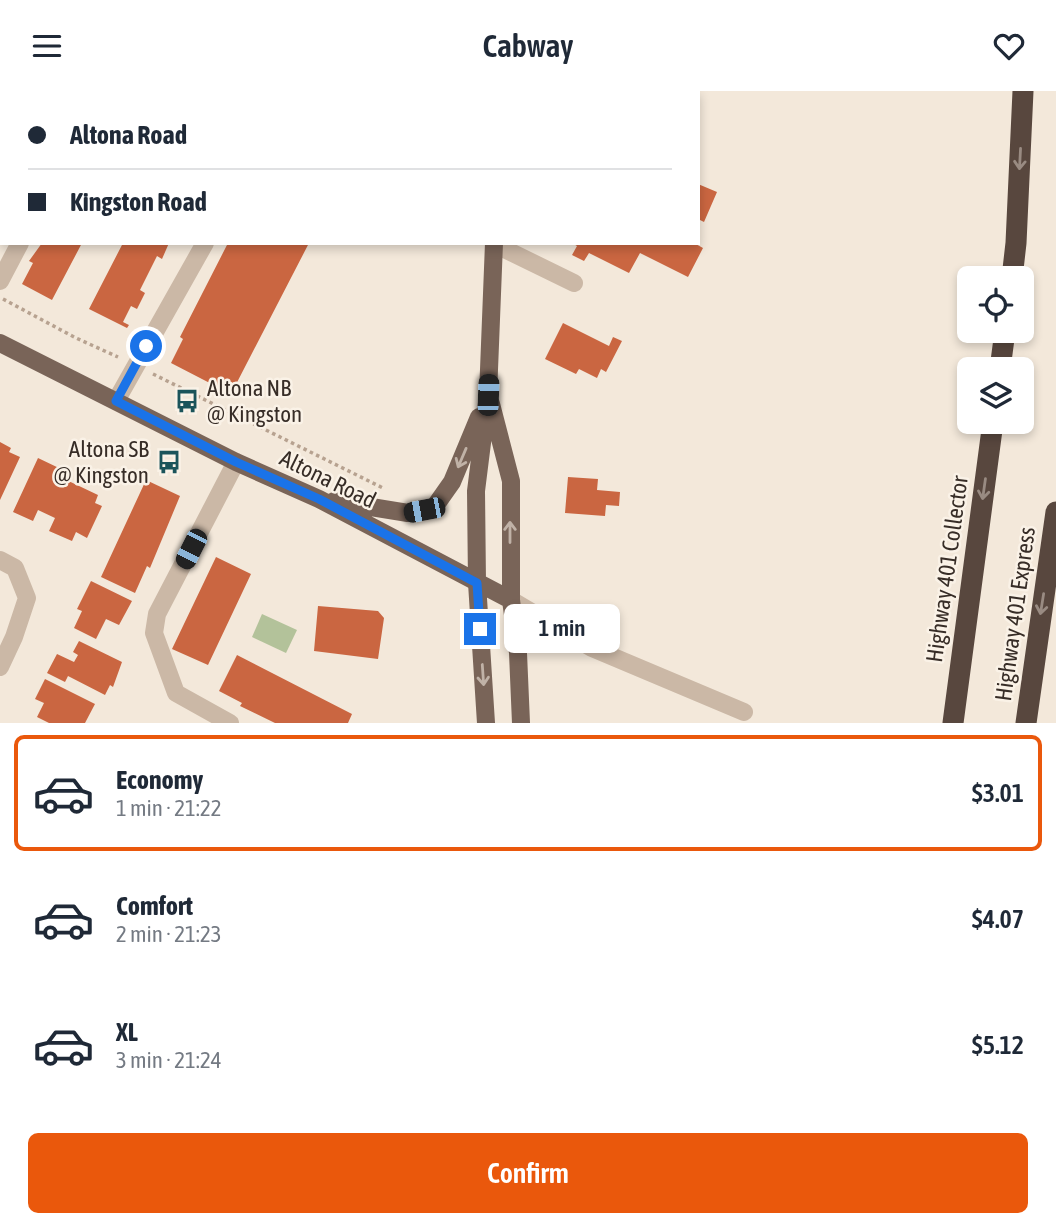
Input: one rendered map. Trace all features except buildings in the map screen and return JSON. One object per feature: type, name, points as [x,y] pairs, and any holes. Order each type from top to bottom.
[{"type":"highway","points":[[1013,266],[1023,91]]},
{"type":"highway","name":"Highway 401 Collector","points":[[953,723],[991,434]]},
{"type":"highway","name":"Highway 401 Express","points":[[1026,723],[1056,512]]},
{"type":"main road","points":[[486,723],[477,583],[476,491],[488,395],[494,245]]},
{"type":"main road","name":"Altona Road","points":[[0,343],[236,462],[319,499],[511,600]]},
{"type":"main road","points":[[319,499],[408,513],[433,509],[452,482],[488,395]]},
{"type":"main road","points":[[488,395],[511,481],[511,600],[518,653],[521,723]]},
{"type":"street","points":[[0,281],[19,245]]},
{"type":"street","points":[[116,401],[204,245]]},
{"type":"street","points":[[496,245],[574,282]]},
{"type":"street","points":[[230,723],[176,693],[154,633],[157,614],[236,462]]},
{"type":"street","points":[[0,560],[15,568],[27,598],[14,637],[0,667]]},
{"type":"street","name":"Altona Road","points":[[511,600],[592,648],[744,712]]},
{"type":"path","points":[[0,297],[76,338],[136,365],[395,494]]},
{"type":"green space","points":[[262,614],[297,630],[286,653],[252,637]]},
{"type":"place","name":"Altona NB @ Kingston","points":[[187,401]]},
{"type":"place","name":"Altona SB @ Kingston","points":[[169,462]]},
{"type":"route","points":[[146,346],[116,401],[236,462],[319,499],[477,583],[480,629]]}]
